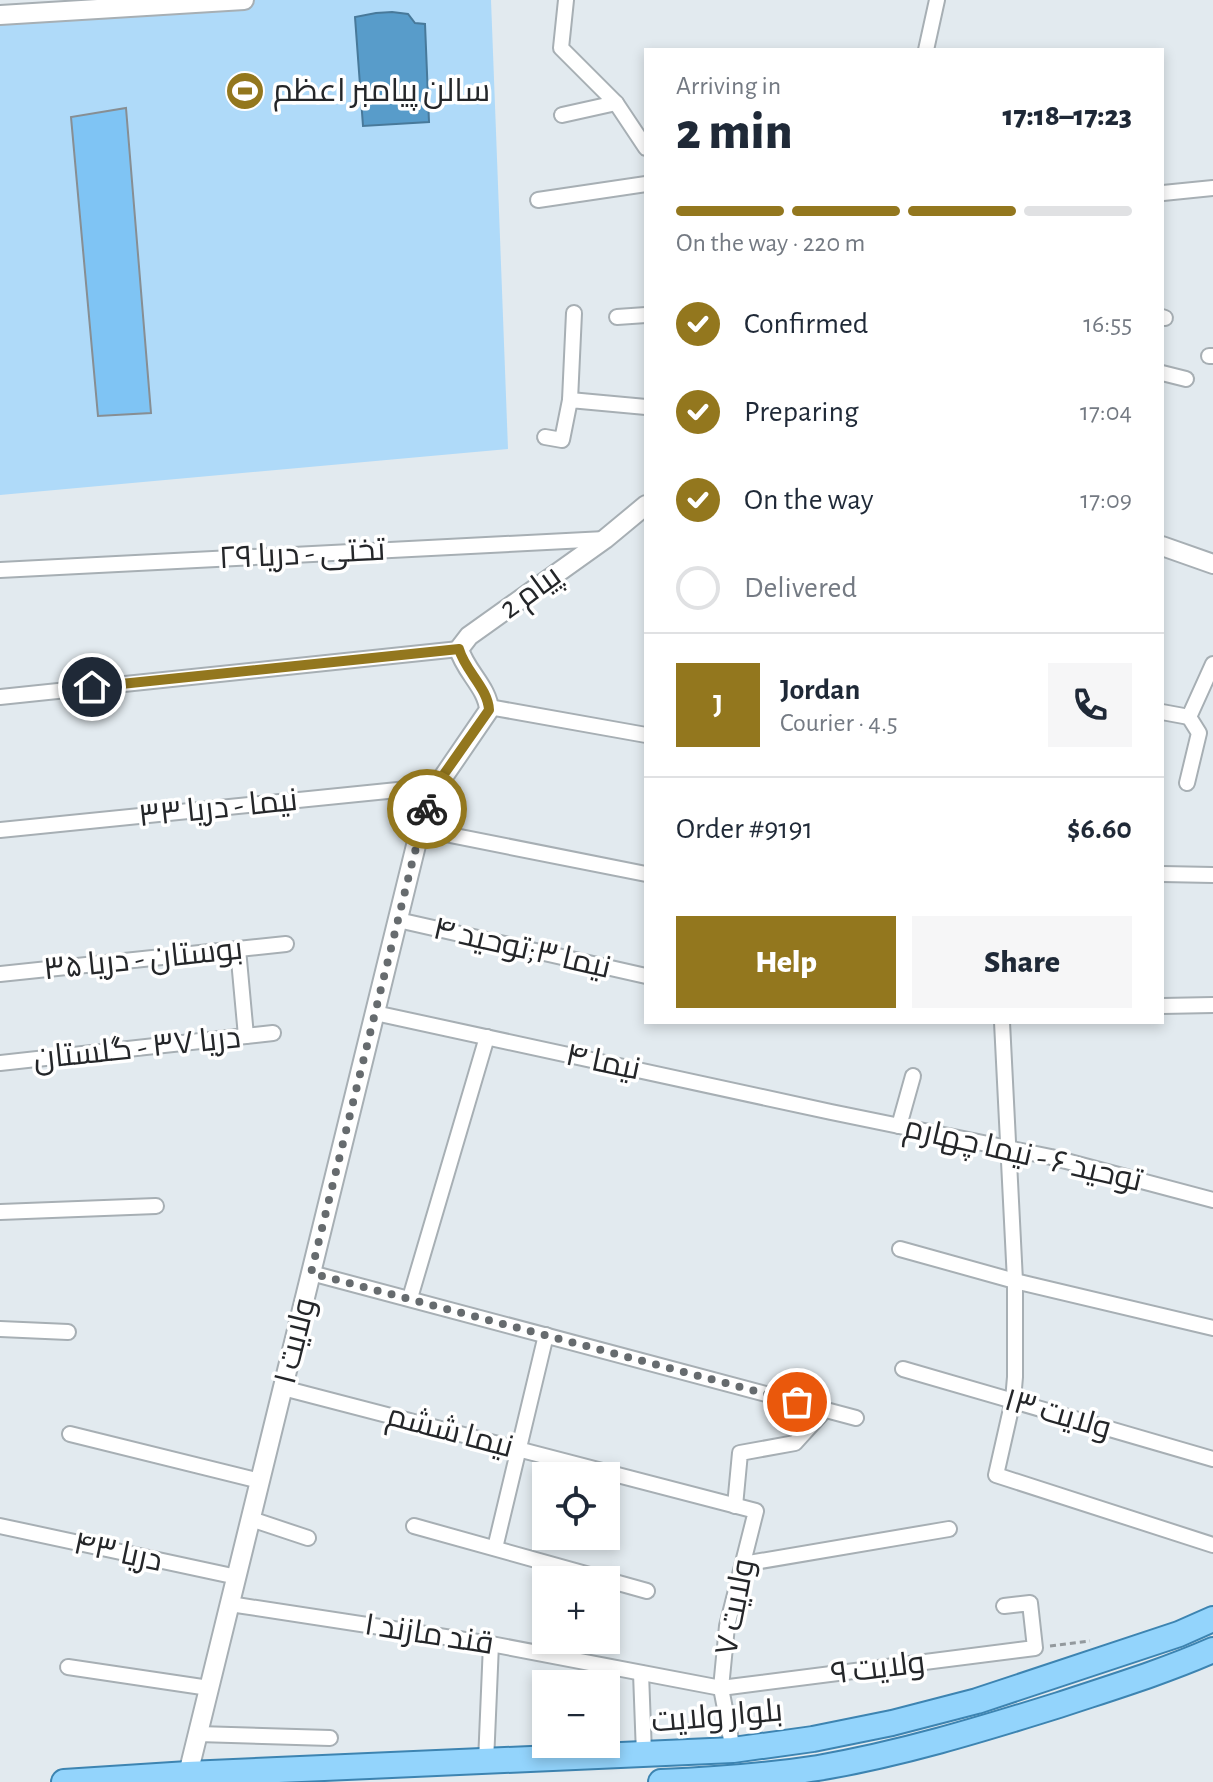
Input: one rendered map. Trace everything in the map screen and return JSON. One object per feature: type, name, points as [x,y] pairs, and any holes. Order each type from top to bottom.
[{"type":"main road","name":"بلوار ولایت","points":[[64,1782],[733,1750],[813,1739],[977,1701],[1179,1634],[1213,1619]]},
{"type":"main road","name":"بلوار ولایت","points":[[661,1782],[739,1780],[818,1768],[913,1748],[1081,1698],[1213,1650]]},
{"type":"street","points":[[0,15],[244,0]]},
{"type":"street","points":[[566,0],[561,48],[616,103],[644,145]]},
{"type":"street","points":[[926,48],[937,0]]},
{"type":"street","points":[[562,115],[616,103]]},
{"type":"street","points":[[538,200],[644,184]]},
{"type":"street","points":[[1164,193],[1213,188]]},
{"type":"street","points":[[545,437],[562,440],[570,400],[574,313]]},
{"type":"street","points":[[617,317],[644,315]]},
{"type":"street","points":[[1164,374],[1186,379]]},
{"type":"street","points":[[570,400],[644,407]]},
{"type":"street","name":"پیام 2","points":[[459,649],[469,636],[605,539],[644,507]]},
{"type":"street","name":"تختی - دریا ۲۹","points":[[0,570],[605,539]]},
{"type":"street","points":[[1164,547],[1213,564]]},
{"type":"street","points":[[0,697],[459,649],[489,707],[644,735]]},
{"type":"street","points":[[1189,717],[1213,664]]},
{"type":"street","name":"ولایت ۱","points":[[188,1774],[420,829],[437,786],[489,707]]},
{"type":"street","points":[[1164,712],[1189,717],[1199,733],[1187,783]]},
{"type":"street","name":"نیما - دریا ۳۳","points":[[0,830],[437,786]]},
{"type":"street","points":[[420,829],[644,874]]},
{"type":"street","points":[[1164,874],[1213,875]]},
{"type":"street","name":"نیما ۳;توحید ۴","points":[[398,920],[644,976]]},
{"type":"street","name":"بوستان - دریا ۳۵","points":[[0,974],[286,944]]},
{"type":"street","points":[[238,949],[246,1036]]},
{"type":"street","points":[[1164,1006],[1213,1005]]},
{"type":"street","name":"نیما ۴","points":[[375,1013],[831,1112]]},
{"type":"street","points":[[1002,1024],[1015,1281],[1013,1400],[996,1475],[1213,1545]]},
{"type":"street","name":"دریا ۳۷ - گلستان","points":[[0,1063],[273,1033]]},
{"type":"street","points":[[410,1298],[487,1037]]},
{"type":"street","points":[[899,1126],[913,1076]]},
{"type":"street","name":"توحید ۶ - نیما چهارم","points":[[831,1112],[1051,1157],[1213,1200]]},
{"type":"street","points":[[0,1212],[156,1206]]},
{"type":"street","points":[[900,1249],[1015,1281],[1213,1328]]},
{"type":"street","points":[[311,1273],[856,1418]]},
{"type":"street","points":[[0,1329],[68,1332]]},
{"type":"street","points":[[495,1548],[546,1335]]},
{"type":"street","name":"ولایت ۱۳","points":[[903,1369],[1213,1459]]},
{"type":"street","name":"نیما ششم","points":[[283,1388],[756,1511]]},
{"type":"street","points":[[735,1506],[740,1453],[795,1443],[825,1410]]},
{"type":"street","points":[[70,1434],[260,1481]]},
{"type":"street","name":"ولایت ۷","points":[[733,1750],[721,1688],[727,1626],[756,1511]]},
{"type":"street","points":[[251,1519],[308,1538]]},
{"type":"street","name":"دریا ۴۳","points":[[0,1526],[237,1577]]},
{"type":"street","points":[[414,1526],[647,1591]]},
{"type":"street","points":[[743,1564],[949,1529]]},
{"type":"street","name":"ولایت ۹","points":[[721,1688],[1035,1648],[1030,1603],[1004,1606]]},
{"type":"street","name":"قند مازند ۱","points":[[230,1604],[491,1644],[721,1688]]},
{"type":"street","points":[[486,1762],[491,1644]]},
{"type":"street","points":[[68,1667],[209,1688]]},
{"type":"street","points":[[641,1673],[644,1754]]},
{"type":"street","points":[[198,1734],[330,1738]]},
{"type":"shaded area","points":[[244,0],[491,0],[508,449],[0,495],[0,18]]},
{"type":"shaded area","points":[[392,12],[408,14],[415,23],[425,24],[429,122],[363,126],[355,17]]},
{"type":"building","points":[[126,108],[151,413],[98,416],[71,117]]},
{"type":"way so far","points":[[427,809],[311,1273],[797,1402]]},
{"type":"place","name":"سالن پیامبر اعظم","points":[[245,91]]},
{"type":"route","points":[[92,687],[459,649],[462,660],[487,700],[489,710],[442,777],[427,809]]}]
